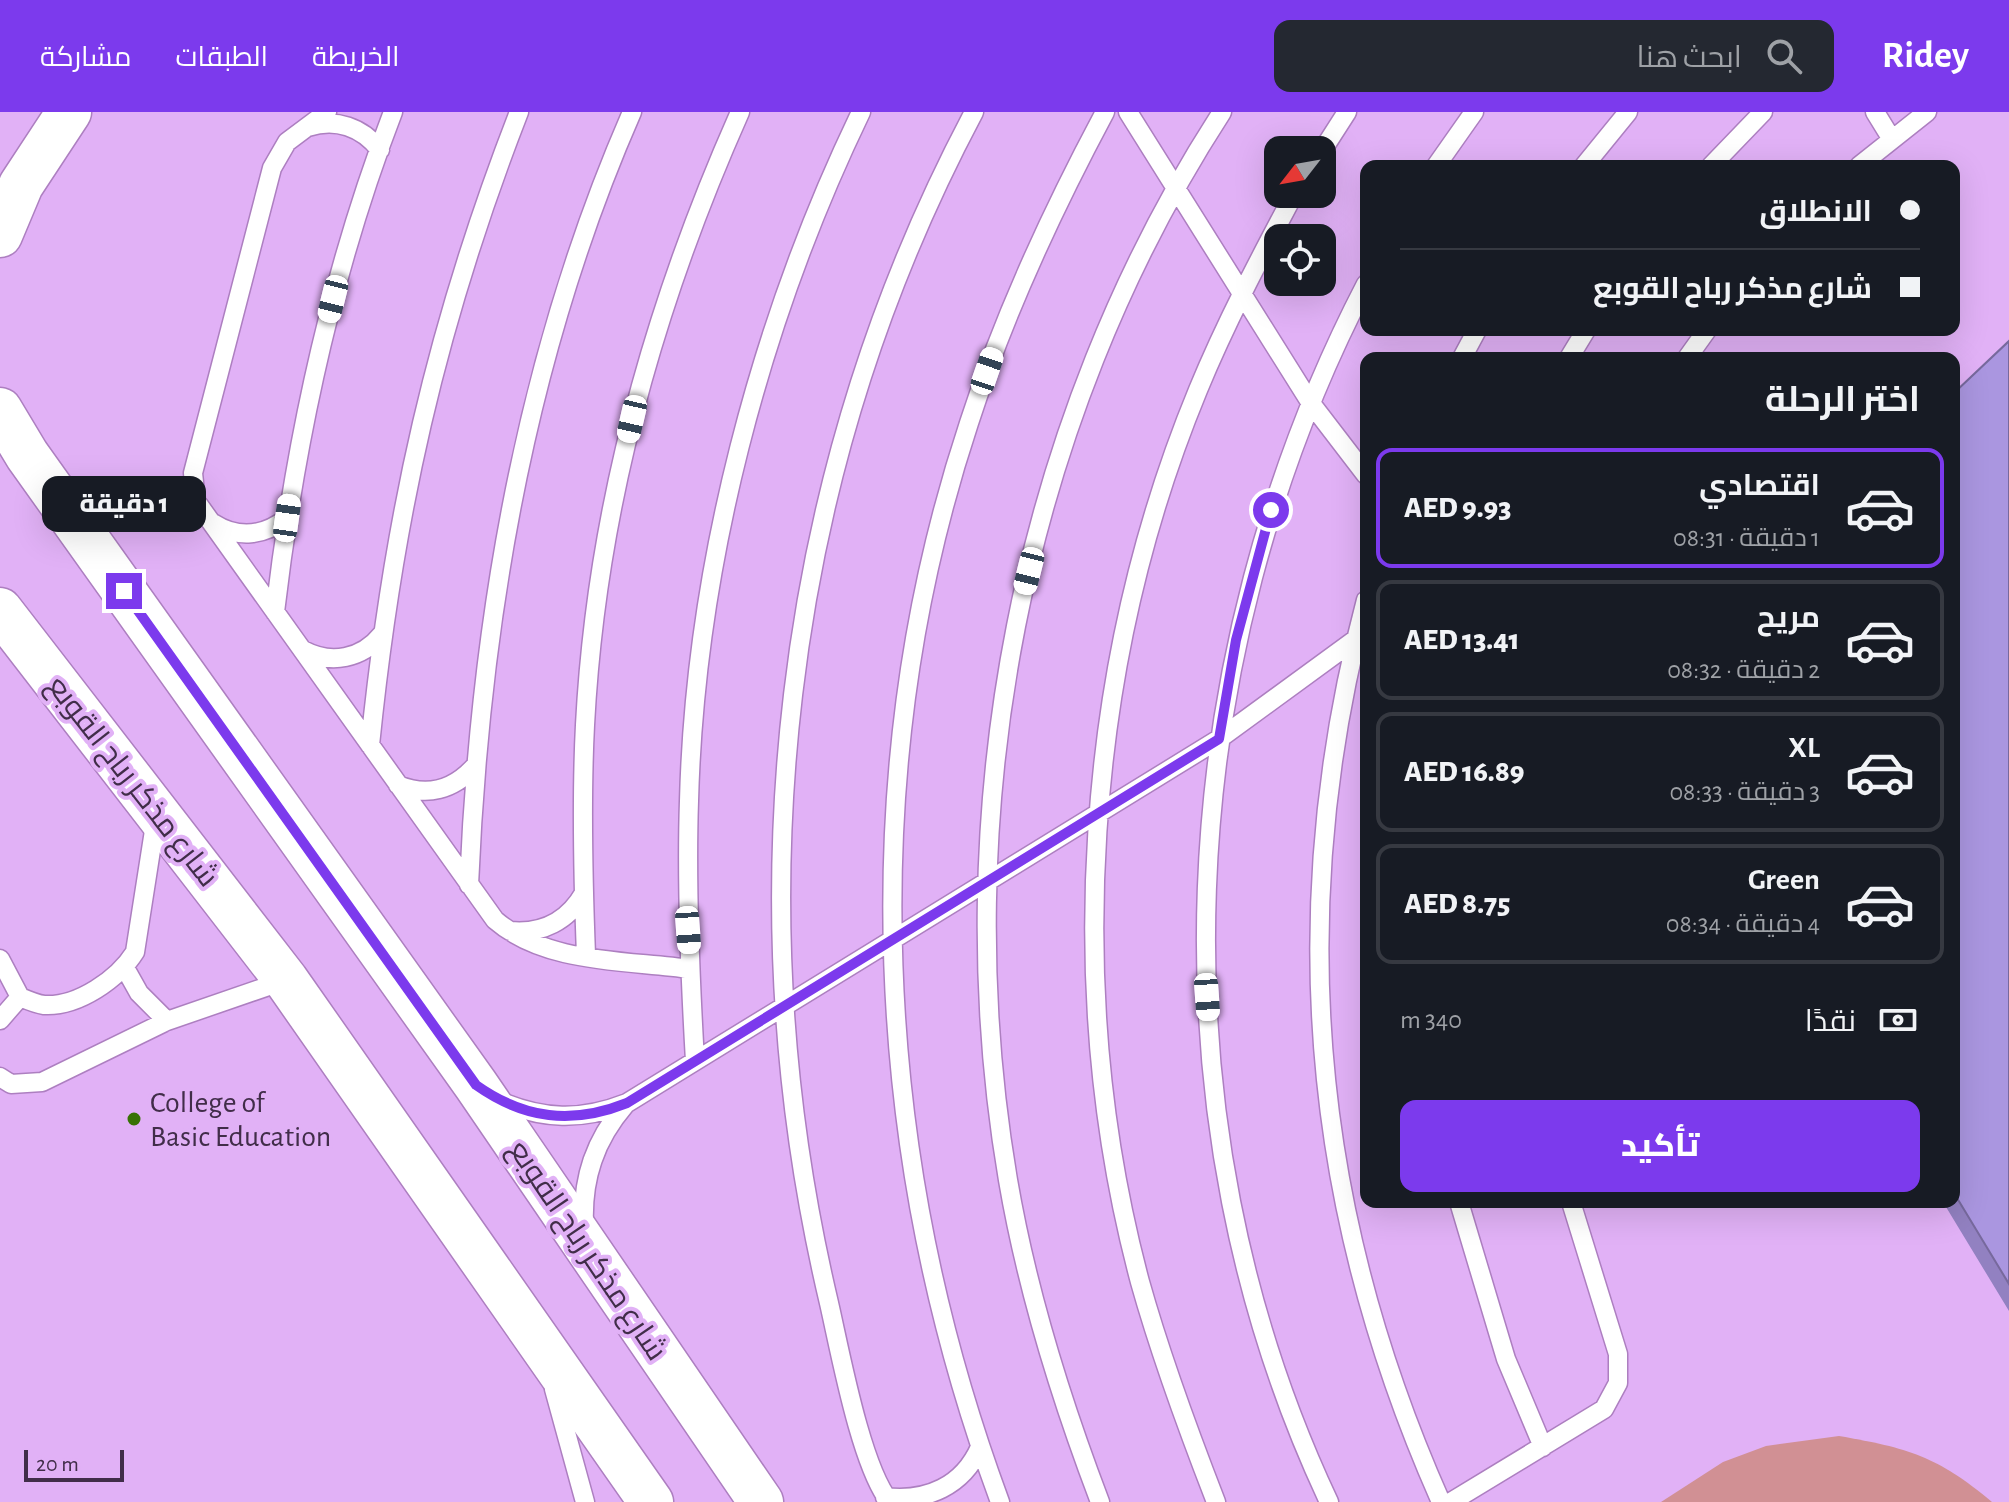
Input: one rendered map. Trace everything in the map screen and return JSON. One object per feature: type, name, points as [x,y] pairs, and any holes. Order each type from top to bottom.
[{"type":"street","points":[[0,235],[21,185],[69,112]]},
{"type":"street","name":"شارع مذكر رباح القوبع","points":[[0,410],[35,466],[476,1085],[761,1502]]},
{"type":"street","name":"شارع مذكر رباح القوبع","points":[[0,610],[286,980],[651,1502]]},
{"type":"lane","points":[[327,112],[298,131],[278,154],[272,168],[193,473],[196,501],[469,885],[507,930],[535,945],[690,969]]},
{"type":"lane","points":[[275,612],[287,518],[321,345],[393,112]]},
{"type":"lane","points":[[370,745],[382,634],[408,472],[441,340],[481,210],[519,112]]},
{"type":"lane","points":[[469,885],[474,767],[497,579],[533,410],[582,244],[632,112]]},
{"type":"lane","points":[[586,955],[585,723],[595,611],[613,501],[639,392],[670,285],[709,181],[740,112]]},
{"type":"lane","points":[[695,1061],[690,969],[689,798],[700,667],[720,538],[750,410],[789,284],[837,162],[861,112]]},
{"type":"lane","points":[[974,112],[909,249],[873,343],[842,440],[817,538],[799,637],[786,738],[780,839],[783,1007],[796,1143],[815,1242],[868,1456],[887,1500],[917,1499],[938,1493],[964,1474],[980,1447]]},
{"type":"lane","points":[[1000,1502],[980,1447],[933,1281],[916,1196],[902,1096],[892,940],[893,850],[910,678],[944,509],[968,426],[1007,317],[1066,186],[1105,112]]},
{"type":"lane","points":[[1128,112],[1310,402],[1360,467]]},
{"type":"lane","points":[[1100,1502],[1045,1342],[1008,1180],[989,1014],[988,881],[995,763],[1006,680],[1042,517],[1095,359],[1128,282],[1176,190],[1222,112]]},
{"type":"lane","points":[[1332,136],[1347,112]]},
{"type":"lane","points":[[1440,160],[1474,112]]},
{"type":"lane","points":[[1589,160],[1628,112]]},
{"type":"lane","points":[[1717,160],[1763,112]]},
{"type":"lane","points":[[1875,112],[1891,138]]},
{"type":"lane","points":[[1866,160],[1927,112]]},
{"type":"lane","points":[[298,131],[321,123],[346,125],[362,132],[380,150]]},
{"type":"lane","points":[[1216,1502],[1174,1393],[1148,1309],[1115,1165],[1100,1048],[1095,930],[1100,812],[1112,704],[1133,598],[1161,494],[1197,392],[1241,294],[1287,208]]},
{"type":"lane","points":[[1329,1502],[1301,1435],[1258,1307],[1233,1202],[1217,1109],[1208,1015],[1206,908],[1219,739],[1252,575],[1271,510],[1310,402],[1360,297]]},
{"type":"lane","points":[[210,521],[226,530],[245,534],[272,529],[287,518]]},
{"type":"lane","points":[[303,650],[321,657],[340,659],[359,653],[382,634]]},
{"type":"lane","points":[[476,1085],[510,1106],[549,1117],[575,1118],[627,1103],[1219,739],[1360,642]]},
{"type":"lane","points":[[1360,645],[1330,773],[1318,909],[1319,1005],[1328,1114],[1350,1235],[1370,1315],[1415,1444],[1441,1502]]},
{"type":"lane","points":[[398,785],[418,791],[440,790],[459,782],[474,767]]},
{"type":"lane","points":[[0,959],[20,997],[44,1005],[75,1000],[125,968],[135,952],[157,811]]},
{"type":"lane","points":[[507,930],[530,931],[552,925],[571,911],[584,893]]},
{"type":"lane","points":[[125,968],[139,993],[167,1021]]},
{"type":"lane","points":[[0,1077],[11,1084],[42,1082],[167,1021],[286,980]]},
{"type":"lane","points":[[0,1020],[20,997]]},
{"type":"lane","points":[[588,1248],[583,1203],[591,1160],[612,1120],[627,1103]]},
{"type":"lane","points":[[1461,1208],[1506,1359],[1543,1447]]},
{"type":"lane","points":[[1451,1502],[1604,1409],[1615,1393],[1620,1374],[1618,1354],[1573,1208]]},
{"type":"lane","points":[[542,1348],[585,1502]]},
{"type":"shaded area","points":[[1839,1436],[1921,1456],[1955,1474],[1992,1502],[1661,1502],[1723,1462],[1766,1446]]},
{"type":"building","points":[[2009,341],[2009,1284],[1960,1203],[1960,387]]},
{"type":"place","name":"College of Basic Education","points":[[134,1119]]},
{"type":"route","points":[[124,591],[476,1085],[497,1100],[522,1111],[549,1117],[575,1118],[602,1113],[627,1103],[1219,739],[1236,640],[1271,510]]}]
